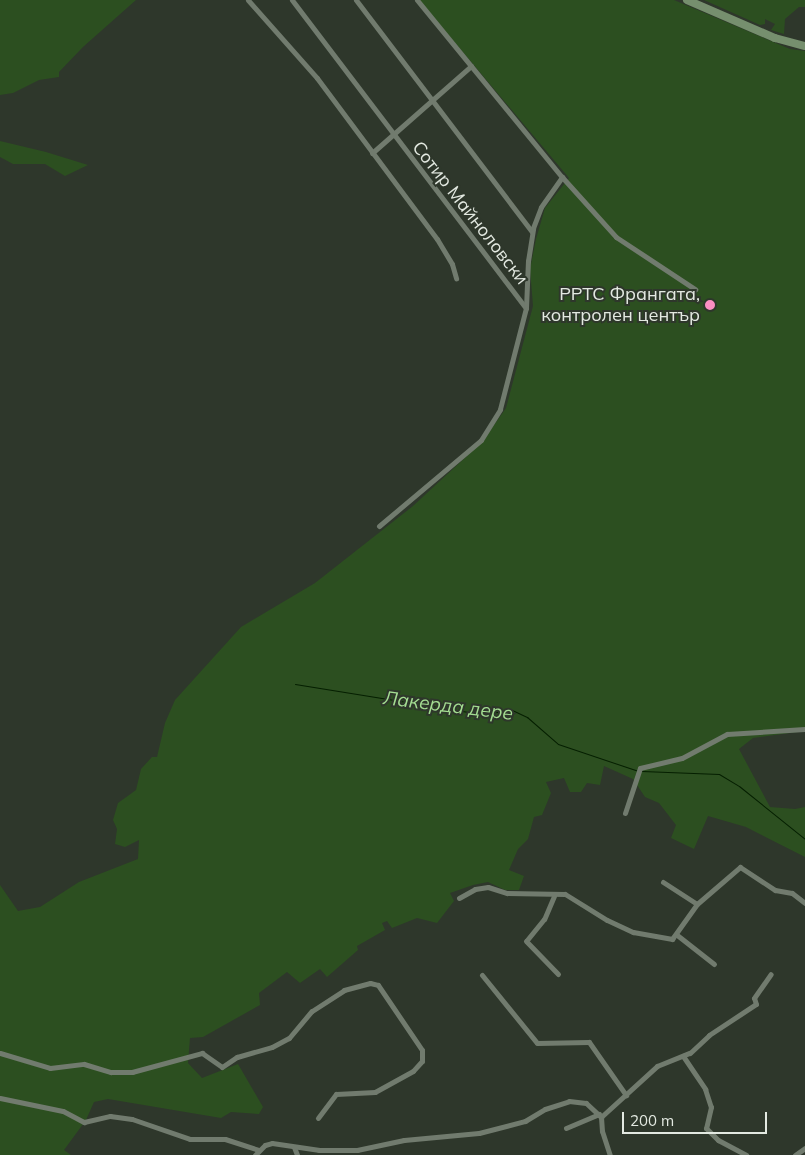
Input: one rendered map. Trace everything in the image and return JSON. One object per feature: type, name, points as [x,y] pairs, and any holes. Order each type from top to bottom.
[{"type":"street","points":[[248,0],[316,78],[437,239],[452,264],[456,278]]},
{"type":"street","name":"Сотир Майноловски","points":[[292,0],[392,135],[526,308]]},
{"type":"street","points":[[356,0],[532,232]]},
{"type":"street","points":[[417,0],[562,177],[616,237],[695,289]]},
{"type":"street","points":[[687,0],[774,38],[805,46]]},
{"type":"street","points":[[372,153],[471,66]]},
{"type":"street","points":[[378,526],[481,440],[503,402],[526,308],[532,232],[541,207],[562,177]]},
{"type":"street","points":[[625,813],[640,768],[682,758],[727,734],[805,729]]},
{"type":"street","points":[[459,898],[475,889],[488,887],[507,893],[566,895],[607,920],[633,932],[672,939],[677,935],[697,904],[740,867],[776,890],[792,893],[805,902]]},
{"type":"street","points":[[663,882],[697,904]]},
{"type":"street","points":[[554,896],[544,919],[526,942],[558,974]]},
{"type":"street","points":[[677,935],[714,964]]},
{"type":"street","points":[[566,1128],[600,1115],[626,1095],[657,1066],[683,1056],[756,1004],[754,998],[771,974]]},
{"type":"street","points":[[482,975],[537,1043],[544,1045],[586,1041],[592,1044],[626,1095]]},
{"type":"street","points":[[0,1053],[50,1068],[84,1064],[111,1072],[132,1072],[202,1053],[222,1067],[238,1057],[272,1048],[289,1038],[312,1011],[354,985],[370,983],[378,985],[422,1050],[420,1065],[375,1092],[336,1094],[318,1118]]},
{"type":"street","points":[[683,1056],[705,1089],[710,1114],[705,1125],[711,1133],[746,1155]]},
{"type":"street","points":[[0,1098],[63,1111],[84,1122],[120,1117],[152,1124],[190,1139],[225,1139],[256,1153],[272,1143],[357,1150],[404,1140],[473,1134],[525,1121],[544,1109],[569,1101],[586,1103],[600,1115],[602,1131],[610,1155]]},
{"type":"street","points":[[294,1146],[297,1155]]},
{"type":"street","points":[[794,1155],[805,1148]]},
{"type":"green space","points":[[0,0],[136,0],[83,47],[59,72],[59,77],[39,80],[13,93],[0,95]]},
{"type":"green space","points":[[419,0],[674,0],[790,49],[805,51],[805,731],[753,738],[739,749],[770,807],[795,809],[805,807],[805,857],[746,827],[708,816],[694,849],[671,838],[676,825],[659,803],[645,797],[633,779],[604,766],[600,785],[587,783],[581,792],[570,792],[564,778],[546,782],[551,793],[542,815],[534,817],[528,839],[518,849],[509,870],[524,876],[519,890],[505,890],[488,882],[473,885],[450,893],[454,901],[437,923],[417,918],[392,928],[387,921],[382,923],[385,930],[357,946],[358,950],[327,977],[320,969],[300,983],[287,972],[259,993],[260,1005],[203,1037],[190,1038],[188,1063],[202,1078],[238,1064],[263,1107],[259,1114],[231,1112],[221,1118],[108,1099],[94,1102],[86,1120],[64,1150],[71,1155],[0,1155],[0,885],[18,911],[40,907],[79,882],[138,859],[139,840],[125,847],[115,844],[117,829],[113,820],[118,803],[136,790],[141,769],[152,757],[157,757],[165,723],[175,700],[241,627],[315,583],[413,506],[482,442],[506,408],[533,306],[530,269],[536,239],[545,208],[569,178]]},
{"type":"green space","points":[[704,0],[805,0],[805,7],[799,7],[785,19],[784,34],[771,30],[775,24],[765,19],[765,24],[760,25]]},
{"type":"green space","points":[[0,141],[88,165],[65,176],[45,164],[13,164],[0,157]]},
{"type":"waterway","name":"Лакерда дере","points":[[295,684],[481,714],[512,710],[527,717],[558,744],[638,771]]},
{"type":"waterway","name":"Лакерда дере","points":[[642,771],[719,774],[739,786],[805,839]]},
{"type":"place","name":"РРТС Франгата, контролен център","points":[[710,305]]}]
